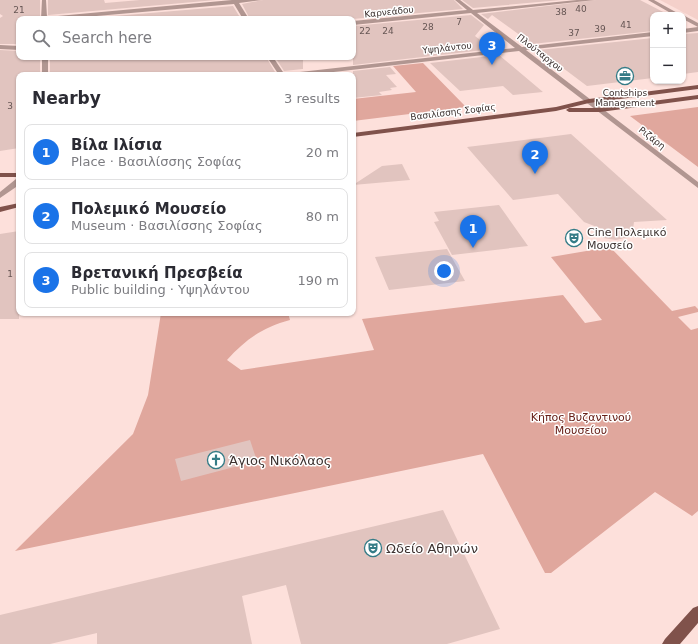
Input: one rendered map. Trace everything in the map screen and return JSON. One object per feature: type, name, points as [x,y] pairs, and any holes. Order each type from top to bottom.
[{"type":"main road","name":"Βασιλίσσης Σοφίας","points":[[356,135],[556,110],[591,103],[698,87]]},
{"type":"main road","name":"Βασιλίσσης Σοφίας","points":[[556,110],[600,110],[698,97]]},
{"type":"main road","points":[[0,175],[16,175]]},
{"type":"main road","points":[[0,210],[16,205]]},
{"type":"main road","points":[[670,644],[698,613]]},
{"type":"street","points":[[44,0],[44,16]]},
{"type":"street","points":[[76,16],[260,0]]},
{"type":"street","name":"Πλούταρχου","points":[[457,0],[591,103]]},
{"type":"street","name":"Καρνεάδου","points":[[356,23],[593,0]]},
{"type":"street","points":[[650,0],[672,12]]},
{"type":"street","points":[[235,1],[244,16]]},
{"type":"street","points":[[686,19],[698,25]]},
{"type":"street","points":[[686,31],[698,29]]},
{"type":"street","name":"Υψηλάντου","points":[[318,72],[650,34]]},
{"type":"street","points":[[0,47],[16,48]]},
{"type":"street","points":[[45,60],[45,72]]},
{"type":"street","points":[[272,60],[280,72]]},
{"type":"street","name":"Ριζάρη","points":[[591,103],[698,186]]},
{"type":"street","points":[[0,196],[16,183]]},
{"type":"shaded area","points":[[660,0],[698,0],[698,20],[686,14],[686,12],[683,12]]},
{"type":"green space","points":[[423,63],[466,107],[356,121],[356,99],[416,92],[393,66]]},
{"type":"green space","points":[[698,107],[698,167],[630,116]]},
{"type":"green space","name":"Κήπος Βυζαντινού Μουσείου","points":[[610,247],[672,311],[695,306],[698,309],[698,312],[678,317],[691,330],[698,328],[698,511],[692,516],[655,492],[551,573],[545,573],[483,454],[15,551],[133,434],[148,395],[161,316],[289,316],[290,320],[271,326],[255,335],[227,360],[241,370],[374,350],[362,319],[563,295],[585,323],[602,320],[551,257]]},
{"type":"building","points":[[0,0],[40,0],[40,16],[16,16],[16,44],[0,44],[0,18],[3,16],[0,14]]},
{"type":"building","points":[[48,0],[104,0],[105,3],[140,0],[216,0],[48,15]]},
{"type":"building","points":[[263,0],[454,0],[463,9],[356,19],[356,16],[248,16],[242,4]]},
{"type":"building","points":[[462,0],[561,0],[473,8]]},
{"type":"building","points":[[596,0],[640,0],[663,12],[650,12],[650,31],[532,44],[492,15],[488,19],[481,14]]},
{"type":"building","points":[[233,6],[239,16],[115,16]]},
{"type":"building","points":[[471,15],[484,25],[475,36],[492,49],[353,65],[353,60],[356,60],[356,26]]},
{"type":"building","points":[[698,33],[698,72],[686,74],[686,34]]},
{"type":"building","points":[[650,38],[650,78],[587,86],[539,50]]},
{"type":"building","points":[[0,50],[16,51],[16,60],[40,60],[40,72],[16,72],[16,148],[0,151]]},
{"type":"building","points":[[499,55],[543,92],[513,95],[503,86],[460,91],[430,63]]},
{"type":"building","points":[[50,60],[268,60],[275,72],[50,72]]},
{"type":"building","points":[[277,60],[303,60],[303,69],[284,71]]},
{"type":"building","points":[[390,67],[396,74],[386,75],[397,87],[390,88],[392,90],[379,92],[382,95],[356,98],[356,72],[353,71]]},
{"type":"building","points":[[571,134],[667,220],[634,222],[632,236],[616,240],[603,238],[602,229],[584,222],[558,194],[513,200],[467,147]]},
{"type":"building","points":[[402,164],[410,180],[356,185],[356,183],[382,166]]},
{"type":"building","points":[[499,205],[528,246],[452,255],[434,222],[439,221],[434,212]]},
{"type":"building","points":[[16,231],[16,316],[19,316],[19,319],[0,319],[0,234]]},
{"type":"building","points":[[447,249],[465,281],[389,290],[375,257]]},
{"type":"building","name":"Άγιος Νικόλαος","points":[[250,440],[257,461],[181,481],[175,459]]},
{"type":"building","name":"Ωδείο Αθηνών","points":[[443,510],[500,629],[447,644],[301,644],[286,585],[242,596],[252,644],[97,644],[97,633],[50,644],[0,644],[0,615]]},
{"type":"place","name":"Βρετανική Πρεσβεία","points":[[492,65]]},
{"type":"place","name":"Contships Management","points":[[625,76]]},
{"type":"place","name":"Πολεμικό Μουσείο","points":[[535,174]]},
{"type":"place","name":"Cine Πολεμικό Μουσείο","points":[[574,238]]},
{"type":"place","name":"Βίλα Ιλίσια","points":[[473,248]]},
{"type":"place","name":"Άγιος Νικόλαος","points":[[216,460]]},
{"type":"place","name":"Ωδείο Αθηνών","points":[[373,548]]}]
